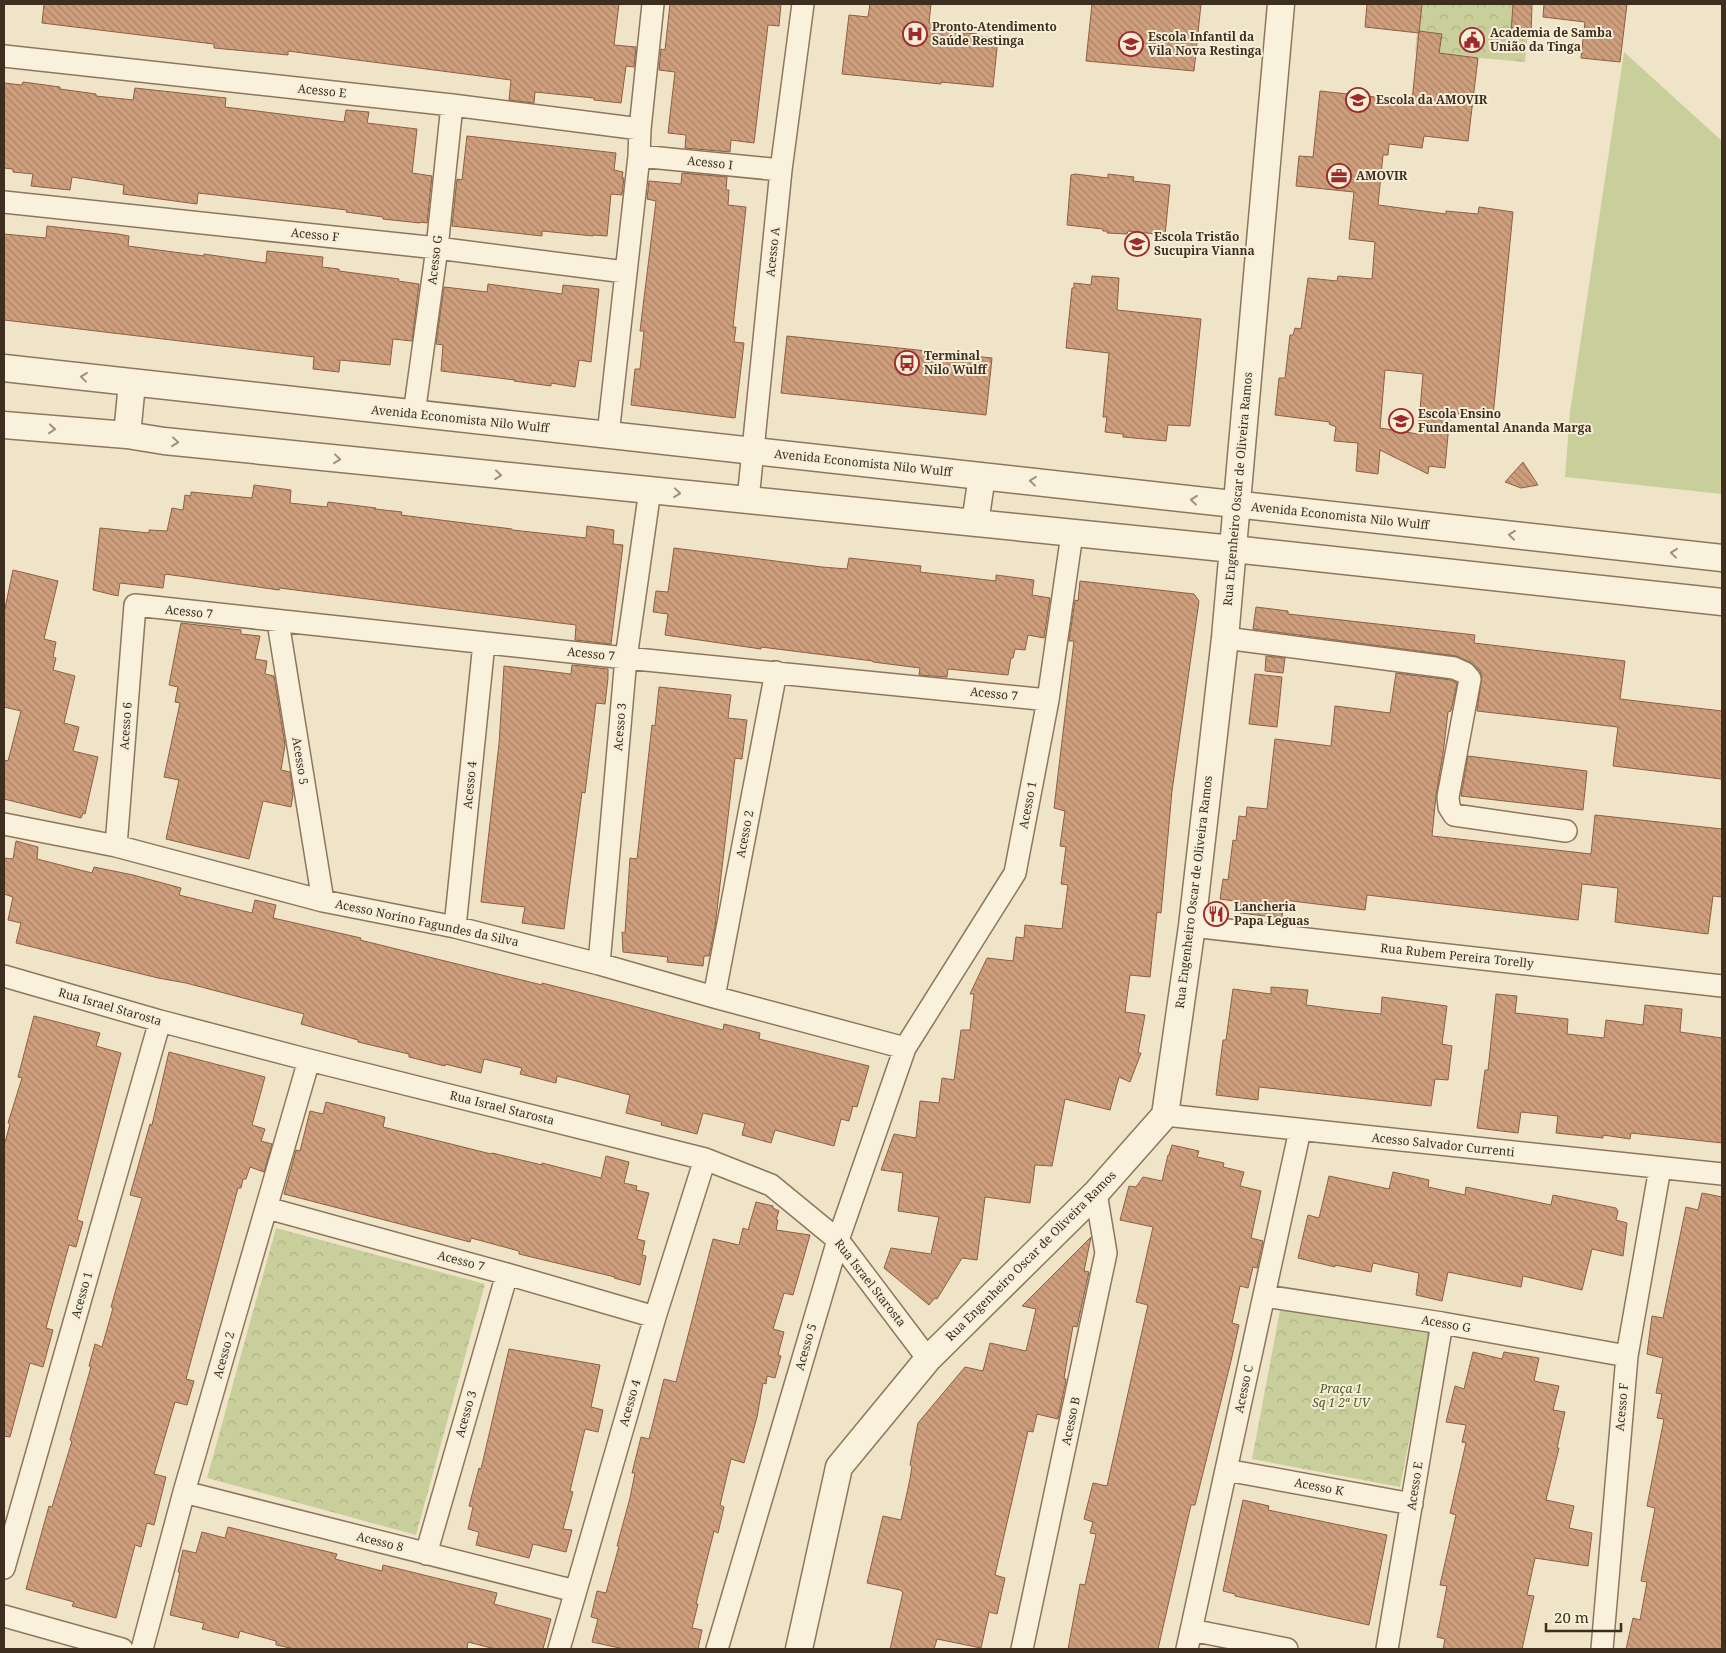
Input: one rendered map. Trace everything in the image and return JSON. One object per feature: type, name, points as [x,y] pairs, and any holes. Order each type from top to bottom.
[{"type":"street","points":[[608,435],[639,156],[653,4]]},
{"type":"street","name":"Acesso A","points":[[748,500],[781,170],[803,4]]},
{"type":"street","name":"Rua Engenheiro Oscar de Oliveira Ramos","points":[[799,1649],[839,1467],[928,1359],[1096,1193],[1165,1115],[1192,926],[1225,638],[1282,4]]},
{"type":"street","name":"Acesso E","points":[[4,56],[452,105],[640,129]]},
{"type":"street","name":"Acesso G","points":[[414,414],[437,248],[452,105]]},
{"type":"street","name":"Acesso I","points":[[639,156],[781,170]]},
{"type":"street","name":"Acesso F","points":[[4,202],[437,248],[625,272]]},
{"type":"street","name":"Avenida Economista Nilo Wulff","points":[[4,368],[1722,558]]},
{"type":"street","points":[[127,435],[132,383]]},
{"type":"street","points":[[4,425],[127,435],[164,441],[1233,549],[1722,602]]},
{"type":"street","points":[[975,523],[982,476]]},
{"type":"street","name":"Acesso 3","points":[[599,964],[626,658],[650,490]]},
{"type":"street","name":"Acesso 1","points":[[906,1048],[1015,874],[1048,700],[1072,534]]},
{"type":"street","name":"Acesso 7","points":[[135,605],[278,622],[1048,700]]},
{"type":"street","name":"Acesso 6","points":[[116,846],[135,605]]},
{"type":"street","name":"Acesso 5","points":[[278,622],[323,901]]},
{"type":"street","points":[[1225,638],[1454,668],[1465,673],[1470,679],[1448,797],[1449,807],[1454,815],[1566,831]]},
{"type":"street","name":"Acesso 4","points":[[455,927],[484,643]]},
{"type":"street","name":"Acesso 2","points":[[714,997],[776,672]]},
{"type":"street","name":"Acesso Norino Fagundes da Silva","points":[[4,824],[116,846],[323,901],[455,927],[599,964],[906,1048]]},
{"type":"street","name":"Rua Rubem Pereira Torelly","points":[[1192,926],[1722,986]]},
{"type":"street","name":"Rua Israel Starosta","points":[[4,976],[160,1021],[309,1060],[705,1158],[771,1185],[838,1240],[928,1359]]},
{"type":"street","name":"Acesso 1","points":[[4,1568],[160,1021]]},
{"type":"street","name":"Acesso 5","points":[[717,1649],[838,1240],[906,1048]]},
{"type":"street","name":"Acesso 2","points":[[142,1649],[184,1492],[309,1060]]},
{"type":"street","name":"Acesso Salvador Currenti","points":[[1165,1115],[1722,1174]]},
{"type":"street","name":"Acesso C","points":[[1189,1640],[1300,1130]]},
{"type":"street","name":"Acesso 4","points":[[559,1649],[655,1317],[705,1158]]},
{"type":"street","name":"Acesso F","points":[[1602,1649],[1627,1356],[1660,1168]]},
{"type":"street","name":"Acesso B","points":[[1022,1649],[1106,1253],[1096,1193]]},
{"type":"street","name":"Acesso 7","points":[[267,1208],[655,1317]]},
{"type":"street","name":"Acesso 3","points":[[426,1554],[507,1274]]},
{"type":"street","name":"Acesso G","points":[[1264,1296],[1442,1323],[1627,1356]]},
{"type":"street","name":"Acesso E","points":[[1387,1649],[1442,1323]]},
{"type":"street","name":"Acesso K","points":[[1226,1470],[1412,1504]]},
{"type":"street","name":"Acesso 8","points":[[184,1492],[575,1591]]},
{"type":"street","points":[[4,1616],[122,1649]]},
{"type":"street","points":[[1189,1640],[1287,1649]]},
{"type":"green space","name":"Academia de Samba União da Tinga","points":[[1420,4],[1531,4],[1525,62],[1415,52]]},
{"type":"green space","points":[[1624,52],[1722,141],[1722,494],[1565,477],[1570,412]]},
{"type":"green space","points":[[276,1228],[485,1284],[416,1535],[207,1478]]},
{"type":"green space","name":"Praça 1 Sq 1 2ª UV","points":[[1281,1305],[1430,1333],[1400,1487],[1252,1459]]},
{"type":"building","points":[[44,4],[619,4],[614,45],[636,47],[634,67],[626,66],[621,103],[594,100],[594,98],[535,92],[534,103],[509,100],[511,80],[288,51],[288,55],[214,48],[214,44],[42,23]]},
{"type":"building","points":[[670,4],[781,4],[779,26],[768,25],[754,143],[731,140],[730,152],[685,148],[686,135],[668,133],[675,72],[659,70],[661,49],[665,50]]},
{"type":"building","name":"Pronto-Atendimento Saúde Restinga","points":[[870,4],[931,4],[929,23],[947,25],[946,31],[998,38],[993,87],[842,74],[849,15],[868,17]]},
{"type":"building","points":[[1092,4],[1201,4],[1194,71],[1086,61]]},
{"type":"building","points":[[1367,4],[1422,4],[1419,33],[1365,27]]},
{"type":"building","points":[[1513,4],[1532,4],[1531,35],[1511,33]]},
{"type":"building","points":[[1544,4],[1627,4],[1620,62],[1581,58],[1585,22],[1543,17]]},
{"type":"building","points":[[1419,31],[1442,34],[1439,53],[1478,58],[1468,141],[1424,136],[1422,148],[1389,144],[1388,155],[1383,155],[1378,205],[1446,214],[1446,211],[1478,214],[1479,207],[1513,212],[1493,416],[1450,413],[1445,468],[1429,466],[1428,474],[1380,450],[1378,474],[1356,471],[1358,443],[1334,441],[1336,427],[1329,424],[1330,422],[1275,415],[1279,378],[1285,378],[1290,335],[1293,335],[1295,328],[1301,329],[1308,278],[1337,281],[1338,276],[1372,279],[1375,242],[1349,239],[1354,192],[1296,186],[1299,156],[1313,157],[1320,91],[1412,101]],"holes":[[[1385,370],[1423,374],[1418,434],[1380,428]]]},
{"type":"building","points":[[23,82],[60,87],[60,89],[96,94],[96,96],[133,100],[135,88],[226,98],[225,107],[344,122],[346,110],[369,112],[367,123],[417,129],[412,173],[432,176],[427,223],[383,219],[383,217],[346,212],[347,210],[198,193],[197,204],[123,194],[124,185],[72,177],[70,190],[31,186],[33,174],[13,172],[13,169],[4,168],[4,83],[22,85]]},
{"type":"building","points":[[467,136],[616,153],[614,170],[623,172],[622,178],[624,178],[622,195],[611,194],[607,236],[542,231],[542,236],[452,226],[457,179],[462,180]]},
{"type":"building","points":[[682,173],[727,177],[726,190],[729,190],[728,205],[746,207],[733,327],[736,327],[734,342],[744,343],[735,418],[631,405],[635,369],[640,369],[644,331],[640,331],[656,201],[647,199],[649,181],[681,184]]},
{"type":"building","points":[[1108,174],[1134,177],[1133,181],[1170,185],[1165,235],[1128,231],[1127,234],[1107,233],[1103,229],[1067,225],[1071,175],[1108,178]]},
{"type":"building","points":[[47,226],[129,236],[128,246],[266,263],[267,251],[323,257],[322,267],[419,284],[412,341],[393,339],[390,365],[340,360],[339,372],[313,369],[314,357],[4,320],[4,234],[46,238]]},
{"type":"building","points":[[1092,276],[1119,278],[1117,310],[1201,319],[1190,426],[1168,425],[1166,441],[1123,437],[1123,434],[1105,432],[1107,417],[1103,417],[1109,353],[1066,348],[1072,288],[1074,288],[1074,283],[1091,285]]},
{"type":"building","points":[[488,284],[562,294],[563,285],[599,289],[591,362],[579,360],[575,387],[551,383],[551,386],[441,371],[443,345],[436,344],[444,287],[487,292]]},
{"type":"building","points":[[787,336],[992,358],[986,415],[781,393]]},
{"type":"building","points":[[1523,462],[1538,485],[1521,488],[1505,482]]},
{"type":"building","points":[[254,485],[291,490],[290,503],[327,507],[328,502],[402,512],[401,515],[586,538],[587,526],[614,530],[613,544],[623,545],[611,644],[575,640],[576,625],[280,588],[279,590],[165,574],[163,588],[120,583],[118,596],[93,590],[100,528],[149,533],[149,530],[167,531],[172,508],[183,510],[185,495],[191,496],[191,492],[252,498]]},
{"type":"building","points":[[674,548],[822,567],[847,569],[849,558],[921,566],[920,572],[996,581],[996,575],[1034,580],[1032,595],[1050,598],[1044,638],[1028,635],[1025,650],[1015,649],[1013,658],[1011,658],[1008,675],[948,669],[947,677],[919,675],[920,668],[873,661],[761,647],[761,649],[665,635],[668,614],[653,612],[656,591],[668,592]]},
{"type":"building","points":[[13,570],[58,581],[44,639],[56,642],[53,657],[56,658],[53,670],[75,676],[64,723],[79,727],[73,751],[98,757],[85,814],[83,813],[81,818],[4,799],[4,760],[8,761],[21,711],[4,707],[4,613]]},
{"type":"building","points":[[1080,581],[1194,594],[1199,601],[1172,791],[1161,913],[1157,912],[1150,977],[1130,975],[1125,1012],[1145,1015],[1138,1053],[1141,1053],[1130,1082],[1119,1077],[1110,1110],[1065,1099],[1052,1166],[1035,1165],[1030,1203],[985,1197],[977,1260],[962,1258],[937,1299],[935,1298],[929,1305],[884,1268],[891,1248],[931,1254],[939,1217],[898,1211],[903,1173],[881,1170],[894,1134],[916,1138],[920,1101],[939,1103],[942,1078],[954,1080],[961,1030],[970,1030],[974,994],[970,994],[987,958],[1013,961],[1016,937],[1024,938],[1025,925],[1062,929],[1068,885],[1061,884],[1066,847],[1060,846],[1065,811],[1054,808],[1074,641],[1069,641],[1075,600],[1078,601]]},
{"type":"building","points":[[1256,607],[1288,611],[1288,614],[1475,635],[1474,643],[1625,661],[1620,699],[1722,711],[1722,779],[1613,766],[1618,727],[1477,711],[1482,676],[1480,671],[1470,662],[1456,656],[1253,629]]},
{"type":"building","points":[[181,623],[241,630],[241,634],[260,636],[255,659],[267,661],[265,674],[274,676],[285,745],[281,770],[290,772],[293,794],[291,807],[263,801],[249,859],[166,839],[179,780],[164,777],[180,703],[175,702],[178,687],[169,685]]},
{"type":"building","points":[[1266,656],[1285,658],[1283,673],[1265,671]]},
{"type":"building","points":[[572,665],[608,669],[608,678],[605,704],[596,703],[585,793],[582,792],[564,929],[522,923],[525,907],[481,902],[499,744],[504,666],[571,674]]},
{"type":"building","points":[[1396,673],[1451,680],[1457,683],[1451,711],[1448,712],[1432,836],[1591,854],[1595,815],[1722,829],[1722,897],[1713,896],[1708,934],[1615,922],[1618,888],[1582,884],[1578,920],[1367,895],[1365,910],[1284,900],[1282,918],[1240,913],[1241,902],[1220,899],[1223,879],[1228,880],[1233,840],[1236,841],[1239,816],[1246,817],[1247,807],[1267,809],[1275,739],[1331,746],[1335,706],[1390,713]]},
{"type":"building","points":[[1255,674],[1282,677],[1277,727],[1249,724]]},
{"type":"building","points":[[659,687],[731,695],[728,718],[747,720],[742,759],[735,758],[715,927],[709,956],[704,956],[703,966],[667,962],[668,957],[623,952],[622,932],[625,933],[630,858],[637,859],[652,725],[655,726]]},
{"type":"building","points":[[1468,756],[1587,771],[1583,810],[1461,796]]},
{"type":"building","points":[[16,841],[38,847],[37,859],[92,873],[94,867],[133,875],[181,888],[179,895],[252,913],[255,900],[276,905],[273,918],[361,938],[360,940],[542,985],[542,983],[723,1030],[724,1024],[760,1033],[759,1039],[869,1066],[857,1107],[853,1106],[849,1121],[841,1119],[834,1146],[775,1130],[771,1143],[742,1135],[745,1123],[703,1113],[697,1134],[661,1125],[662,1122],[626,1113],[630,1095],[557,1076],[556,1083],[520,1074],[522,1068],[484,1059],[481,1073],[445,1064],[445,1066],[301,1024],[304,1014],[186,983],[158,978],[16,943],[21,923],[8,920],[13,897],[4,894],[4,858],[13,859]]},
{"type":"building","points":[[1271,987],[1308,990],[1306,1005],[1381,1014],[1382,997],[1447,1006],[1442,1044],[1452,1046],[1448,1080],[1435,1079],[1431,1106],[1259,1087],[1258,1100],[1216,1095],[1223,1040],[1226,1040],[1233,989],[1271,994]]},
{"type":"building","points":[[1496,994],[1517,996],[1515,1013],[1568,1019],[1567,1034],[1604,1038],[1606,1020],[1643,1025],[1645,1005],[1682,1009],[1680,1032],[1722,1038],[1722,1143],[1631,1133],[1630,1139],[1603,1135],[1603,1138],[1556,1133],[1558,1116],[1521,1112],[1518,1133],[1477,1128],[1485,1070],[1488,1070]]},
{"type":"building","points":[[34,1016],[100,1033],[96,1046],[121,1053],[77,1220],[83,1222],[76,1247],[69,1245],[46,1328],[53,1330],[43,1367],[30,1363],[10,1437],[4,1436],[4,1146],[10,1124],[8,1123],[22,1078],[18,1077]]},
{"type":"building","points":[[169,1052],[265,1077],[252,1125],[265,1129],[261,1141],[272,1144],[264,1172],[250,1167],[246,1179],[243,1179],[241,1188],[238,1188],[186,1379],[194,1381],[187,1405],[175,1402],[154,1474],[166,1477],[154,1525],[147,1523],[141,1547],[135,1545],[116,1618],[72,1606],[74,1602],[26,1589],[49,1506],[52,1507],[72,1441],[70,1440],[91,1367],[89,1366],[95,1344],[102,1347],[113,1308],[111,1307],[142,1198],[130,1195],[150,1124],[152,1125]]},
{"type":"building","points":[[326,1102],[385,1117],[383,1127],[491,1154],[542,1165],[542,1163],[601,1178],[606,1156],[629,1162],[624,1183],[637,1186],[636,1190],[649,1193],[637,1239],[645,1241],[642,1255],[646,1256],[640,1285],[615,1277],[519,1254],[519,1251],[471,1238],[470,1242],[284,1194],[296,1150],[300,1151],[310,1111],[323,1114]]},
{"type":"building","points":[[1172,1145],[1199,1151],[1197,1157],[1224,1163],[1223,1167],[1244,1172],[1240,1186],[1261,1191],[1251,1238],[1263,1241],[1257,1268],[1253,1267],[1248,1288],[1240,1286],[1232,1323],[1239,1325],[1231,1361],[1195,1505],[1191,1505],[1158,1649],[1068,1649],[1080,1584],[1085,1585],[1096,1534],[1090,1533],[1093,1522],[1084,1519],[1093,1483],[1107,1486],[1148,1305],[1136,1302],[1153,1227],[1120,1220],[1129,1186],[1136,1187],[1143,1177],[1162,1181]]},
{"type":"building","points":[[1393,1172],[1429,1180],[1428,1187],[1465,1195],[1466,1187],[1551,1205],[1553,1195],[1616,1208],[1618,1211],[1616,1220],[1627,1223],[1623,1256],[1592,1249],[1582,1290],[1523,1276],[1521,1287],[1448,1272],[1442,1301],[1416,1295],[1419,1273],[1373,1263],[1371,1272],[1335,1265],[1335,1267],[1298,1258],[1308,1215],[1319,1218],[1329,1176],[1389,1189]]},
{"type":"building","points":[[1702,1193],[1722,1197],[1722,1649],[1626,1649],[1633,1618],[1640,1620],[1647,1582],[1641,1581],[1655,1508],[1647,1506],[1664,1419],[1657,1418],[1662,1394],[1656,1393],[1663,1358],[1647,1354],[1652,1316],[1663,1318],[1686,1207],[1698,1210]]},
{"type":"building","points":[[756,1202],[773,1206],[773,1208],[779,1211],[776,1220],[778,1220],[776,1230],[810,1235],[793,1295],[784,1293],[773,1329],[784,1332],[778,1355],[781,1356],[775,1378],[767,1376],[766,1384],[763,1383],[757,1417],[744,1463],[731,1459],[720,1505],[724,1507],[718,1533],[714,1531],[696,1604],[698,1604],[692,1628],[702,1630],[698,1649],[624,1649],[592,1642],[598,1619],[591,1617],[597,1591],[606,1593],[630,1498],[635,1473],[632,1473],[641,1437],[649,1439],[664,1379],[676,1382],[713,1239],[739,1245],[743,1228],[748,1230]]},
{"type":"building","points":[[1091,1237],[1084,1271],[1089,1272],[1077,1327],[1073,1326],[1064,1378],[1066,1379],[1058,1419],[1037,1414],[1033,1432],[1028,1431],[995,1575],[1005,1578],[997,1614],[989,1612],[981,1648],[937,1639],[934,1649],[890,1649],[903,1592],[867,1583],[883,1516],[901,1520],[910,1479],[912,1466],[910,1465],[918,1423],[965,1367],[983,1371],[990,1343],[1026,1351],[1036,1309],[1022,1306]]},
{"type":"building","points":[[509,1349],[600,1365],[591,1407],[603,1410],[598,1432],[585,1429],[570,1491],[573,1492],[563,1529],[572,1530],[566,1552],[533,1544],[529,1558],[476,1545],[479,1532],[468,1529],[473,1507],[469,1506],[479,1468],[481,1469]]},
{"type":"building","points":[[1473,1352],[1502,1359],[1504,1352],[1539,1358],[1534,1381],[1559,1386],[1553,1410],[1565,1412],[1557,1448],[1559,1448],[1546,1500],[1574,1506],[1569,1528],[1592,1533],[1588,1566],[1535,1558],[1527,1595],[1534,1596],[1522,1649],[1443,1649],[1445,1639],[1437,1637],[1447,1586],[1440,1585],[1456,1515],[1450,1513],[1466,1443],[1462,1442],[1466,1425],[1446,1422],[1455,1386],[1464,1389]]},
{"type":"building","points":[[1243,1500],[1269,1506],[1268,1510],[1387,1535],[1369,1625],[1235,1596],[1235,1594],[1223,1591]]},
{"type":"building","points":[[228,1527],[337,1554],[335,1559],[382,1571],[383,1565],[497,1593],[494,1604],[551,1619],[543,1649],[495,1649],[468,1642],[467,1649],[295,1649],[276,1645],[276,1641],[240,1631],[238,1638],[202,1629],[204,1623],[170,1615],[183,1550],[196,1553],[202,1532],[225,1538]]},
{"type":"place","name":"Pronto-Atendimento Saúde Restinga","points":[[915,34]]},
{"type":"place","name":"Academia de Samba União da Tinga","points":[[1472,40]]},
{"type":"place","name":"Escola Infantil da Vila Nova Restinga","points":[[1131,44]]},
{"type":"place","name":"Escola da AMOVIR","points":[[1358,100]]},
{"type":"place","name":"AMOVIR","points":[[1339,176]]},
{"type":"place","name":"Escola Tristão Sucupira Vianna","points":[[1137,244]]},
{"type":"place","name":"Terminal Nilo Wulff","points":[[907,363]]},
{"type":"place","name":"Escola Ensino Fundamental Ananda Marga","points":[[1401,421]]},
{"type":"place","name":"Lancheria Papa Leguas","points":[[1216,914]]}]
